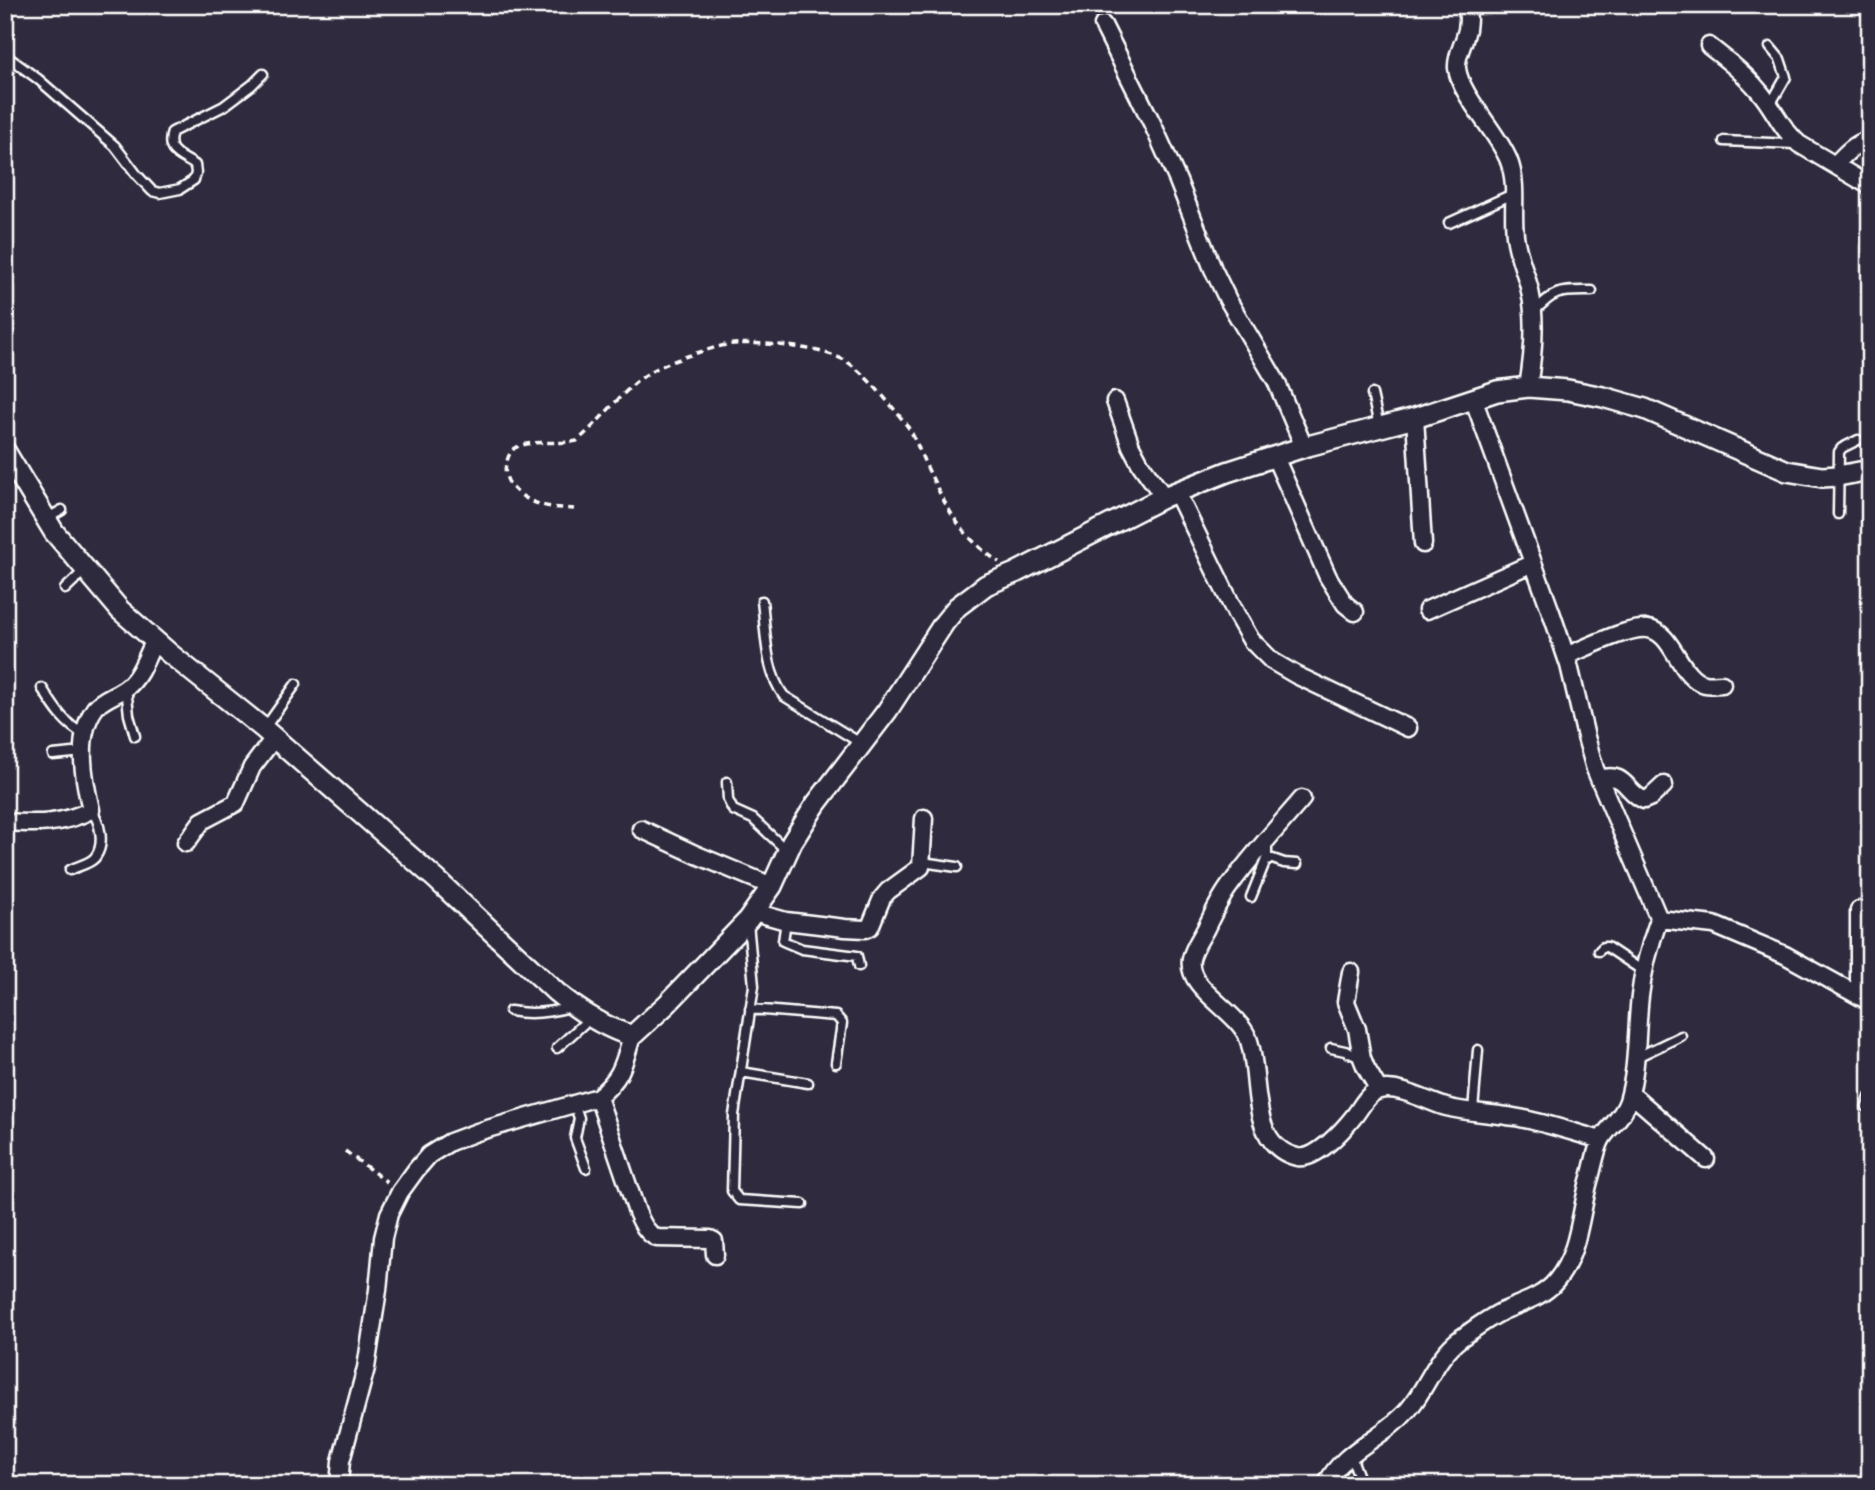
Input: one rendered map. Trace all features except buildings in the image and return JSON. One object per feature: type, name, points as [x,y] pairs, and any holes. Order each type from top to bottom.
[{"type":"street","points":[[1467,5],[1469,22],[1457,66],[1460,78],[1469,97],[1500,142],[1509,159],[1515,180],[1516,250],[1530,288],[1534,312],[1528,387]]},
{"type":"street","points":[[1103,25],[1158,135],[1213,270],[1276,382],[1304,447]]},
{"type":"street","points":[[1709,46],[1748,78],[1779,122],[1799,144],[1870,186]]},
{"type":"street","points":[[1835,165],[1851,148],[1870,139]]},
{"type":"street","points":[[339,1485],[341,1461],[366,1368],[383,1238],[389,1214],[400,1192],[429,1155],[450,1142],[598,1097],[614,1084],[623,1067],[632,1036],[667,1004],[751,916],[772,886],[793,842],[816,804],[887,711],[944,623],[957,607],[986,585],[1170,494],[1304,447],[1415,418],[1497,391],[1528,387],[1568,390],[1603,397],[1645,410],[1787,471],[1806,475],[1838,476],[1870,470]]},
{"type":"street","points":[[1326,1485],[1337,1468],[1350,1456],[1407,1411],[1448,1349],[1501,1312],[1542,1294],[1556,1282],[1567,1265],[1601,1140],[1617,1123],[1630,1093],[1643,971],[1659,919],[1600,779],[1586,737],[1566,656],[1473,398]]},
{"type":"street","points":[[1115,401],[1131,446],[1141,465],[1170,494],[1251,640],[1272,661],[1296,675],[1408,728]]},
{"type":"street","points":[[1415,418],[1423,544]]},
{"type":"street","points":[[5,451],[54,515],[54,532],[120,610],[269,733],[436,879],[573,1006],[615,1031],[632,1036]]},
{"type":"street","points":[[1275,457],[1328,577],[1345,604],[1355,612]]},
{"type":"street","points":[[1427,610],[1533,563]]},
{"type":"street","points":[[1566,656],[1631,630],[1647,628],[1660,632],[1683,666],[1695,678],[1705,684],[1722,684]]},
{"type":"street","points":[[5,822],[56,822],[73,819],[91,810],[83,771],[85,735],[89,721],[96,707],[126,687],[137,676],[155,640]]},
{"type":"street","points":[[186,843],[202,821],[236,803],[269,733]]},
{"type":"street","points":[[1600,779],[1615,777],[1622,780],[1643,800],[1651,797],[1664,785]]},
{"type":"street","points":[[1302,799],[1267,849],[1231,884],[1192,959],[1192,971],[1197,984],[1234,1017],[1249,1040],[1261,1121],[1270,1138],[1278,1147],[1295,1157],[1306,1158],[1318,1152],[1355,1115],[1368,1097],[1379,1090],[1395,1090],[1448,1108],[1528,1119],[1601,1140]]},
{"type":"street","points":[[751,916],[845,928],[870,928],[882,898],[919,870],[925,818]]},
{"type":"street","points":[[641,829],[772,886]]},
{"type":"street","points":[[1843,986],[1864,978],[1859,910]]},
{"type":"street","points":[[1659,919],[1714,925],[1784,955],[1870,1002]]},
{"type":"street","points":[[1351,972],[1346,1002],[1357,1029],[1362,1058],[1379,1090]]},
{"type":"street","points":[[1630,1093],[1706,1159]]},
{"type":"street","points":[[598,1097],[643,1226],[650,1235],[657,1238],[710,1239],[714,1241],[715,1255]]},
{"type":"lane","points":[[1770,47],[1780,59],[1786,77],[1770,106]]},
{"type":"lane","points":[[5,55],[38,79],[115,146],[152,191],[160,193],[180,189],[194,180],[196,173],[195,165],[173,151],[170,145],[172,132],[224,106],[263,74]]},
{"type":"lane","points":[[1724,141],[1799,144]]},
{"type":"lane","points":[[1449,223],[1515,193]]},
{"type":"lane","points":[[1534,312],[1556,293],[1592,291]]},
{"type":"lane","points":[[1372,394],[1379,428]]},
{"type":"lane","points":[[1838,514],[1839,452],[1858,440]]},
{"type":"lane","points":[[65,589],[85,570]]},
{"type":"lane","points":[[762,601],[771,671],[777,687],[784,696],[862,744]]},
{"type":"lane","points":[[269,733],[296,684]]},
{"type":"lane","points":[[126,687],[129,715],[135,736]]},
{"type":"lane","points":[[41,688],[65,721],[85,735]]},
{"type":"lane","points":[[53,755],[83,752]]},
{"type":"lane","points":[[727,782],[728,800],[733,810],[753,819],[788,852]]},
{"type":"lane","points":[[70,870],[95,858],[98,853],[100,832],[97,817],[91,810]]},
{"type":"lane","points":[[1251,897],[1267,849],[1284,863],[1297,864]]},
{"type":"lane","points":[[922,862],[957,867]]},
{"type":"lane","points":[[751,916],[754,973],[734,1115],[732,1191],[739,1200],[803,1204]]},
{"type":"lane","points":[[786,921],[783,941],[802,949],[857,956],[859,966]]},
{"type":"lane","points":[[1599,951],[1607,947],[1643,971]]},
{"type":"lane","points":[[510,1011],[543,1013],[573,1006]]},
{"type":"lane","points":[[750,1009],[836,1016],[842,1023],[836,1063]]},
{"type":"lane","points":[[557,1048],[590,1017]]},
{"type":"lane","points":[[1635,1058],[1681,1036]]},
{"type":"lane","points":[[1331,1048],[1362,1058]]},
{"type":"lane","points":[[1473,1111],[1478,1050]]},
{"type":"lane","points":[[741,1072],[808,1083]]},
{"type":"lane","points":[[1867,1107],[1870,1097]]},
{"type":"lane","points":[[574,1104],[579,1118],[575,1138],[586,1168]]},
{"type":"lane","points":[[1350,1456],[1362,1485]]},
{"type":"path","points":[[574,509],[541,505],[525,498],[510,486],[505,470],[508,456],[514,448],[528,443],[577,441],[637,381],[653,370],[691,355],[728,345],[792,346],[827,352],[847,362],[865,378],[909,428],[957,525],[989,556],[1015,573]]},
{"type":"path","points":[[345,1152],[400,1192]]}]
